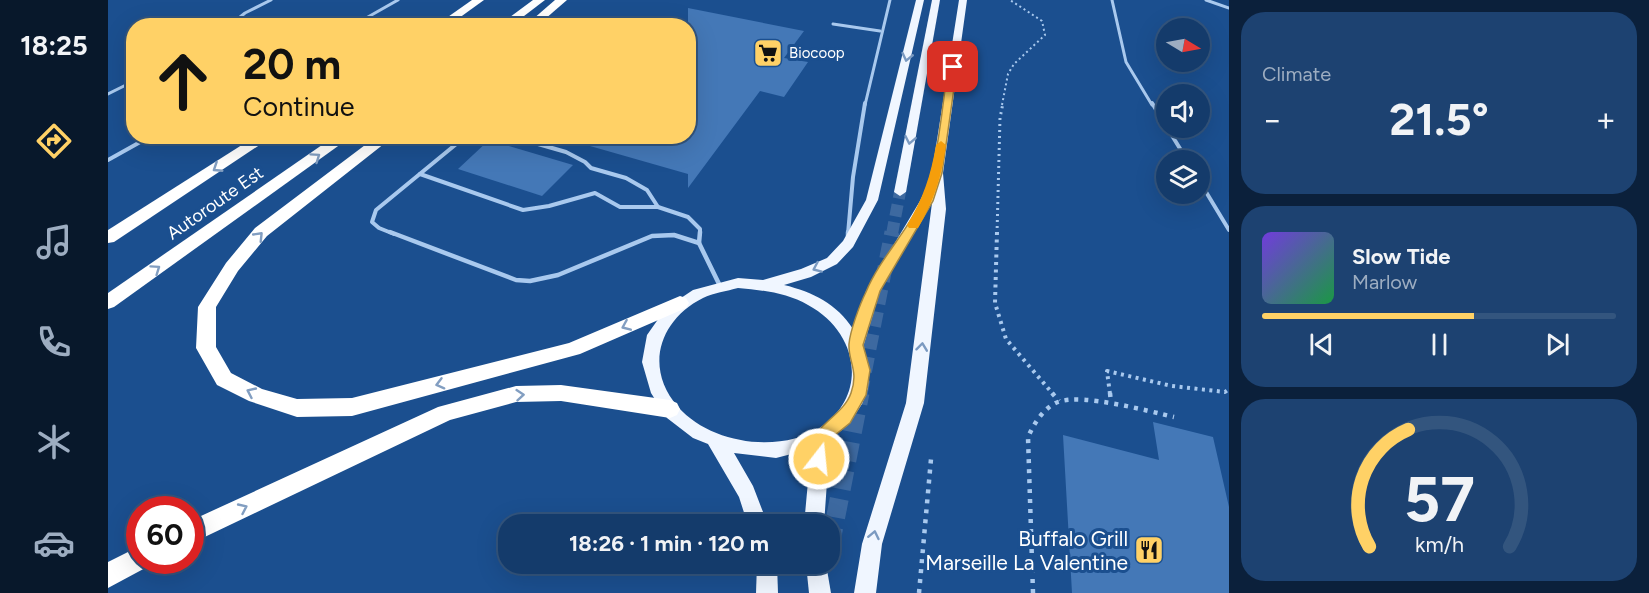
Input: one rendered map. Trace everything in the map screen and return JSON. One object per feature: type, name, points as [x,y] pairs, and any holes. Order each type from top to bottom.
[{"type":"highway","points":[[452,18],[479,0]]},
{"type":"highway","points":[[514,18],[540,0]]},
{"type":"highway","points":[[540,18],[562,0]]},
{"type":"highway","name":"Autoroute Est","points":[[108,238],[254,144]]},
{"type":"highway","name":"Autoroute Est","points":[[108,302],[334,144]]},
{"type":"highway","points":[[376,144],[261,232],[232,267],[207,307],[206,348],[224,379],[256,395],[297,408],[352,407],[573,349],[680,303]]},
{"type":"highway","points":[[204,526],[445,414],[516,394],[561,393],[670,410]]},
{"type":"highway","points":[[108,576],[126,566]]},
{"type":"main road","points":[[767,284],[804,296],[835,316],[856,345],[862,370],[858,395],[844,418],[821,437],[788,448],[752,449],[716,441],[689,427],[670,410],[652,380],[650,350],[659,324],[680,303],[720,286],[767,284],[806,273],[832,261],[848,244],[872,200],[920,0]]},
{"type":"main road","points":[[900,192],[936,0]]},
{"type":"main road","points":[[856,345],[873,291],[927,201],[937,173],[963,0]]},
{"type":"main road","points":[[865,593],[875,530],[910,429],[915,403],[939,208],[937,173]]},
{"type":"main road","points":[[815,514],[821,437]]},
{"type":"main road","points":[[716,441],[739,477],[756,514]]},
{"type":"main road","points":[[767,574],[767,593]]},
{"type":"main road","points":[[817,574],[820,593]]},
{"type":"lane","points":[[239,18],[271,0]]},
{"type":"lane","points":[[366,18],[398,0]]},
{"type":"lane","points":[[848,244],[851,190],[880,32],[890,0]]},
{"type":"lane","points":[[1112,0],[1126,62],[1181,150]]},
{"type":"lane","points":[[1206,0],[1229,8]]},
{"type":"lane","points":[[833,24],[880,32]]},
{"type":"lane","points":[[108,94],[126,85]]},
{"type":"lane","points":[[108,160],[137,144]]},
{"type":"lane","points":[[456,144],[376,210],[372,222],[379,228],[516,280],[530,281],[558,274],[652,236],[674,235],[699,243]]},
{"type":"lane","points":[[537,144],[571,154],[587,162],[591,168],[626,178],[646,190],[658,207]]},
{"type":"lane","points":[[420,174],[523,210],[549,207],[595,193],[620,207],[658,207],[688,217],[700,230],[699,243],[720,286]]},
{"type":"lane","points":[[1210,199],[1229,230]]},
{"type":"path","points":[[1010,0],[1042,21],[1045,35],[1014,64],[1008,74],[1000,118],[995,303],[1006,339],[1059,401]]},
{"type":"path","points":[[1111,403],[1107,371],[1172,386],[1225,392],[1229,389]]},
{"type":"path","points":[[1033,593],[1028,437],[1038,416],[1059,401],[1111,403],[1174,417]]},
{"type":"building","points":[[688,8],[804,31],[784,58],[808,62],[784,97],[760,91],[688,188],[688,174],[590,146],[590,144],[696,144],[696,18],[688,18]]},
{"type":"building","points":[[485,144],[502,144],[573,165],[542,196],[458,169]]},
{"type":"building","name":"Buffalo Grill Marseille La Valentine","points":[[1153,422],[1213,437],[1229,507],[1229,593],[1072,593],[1063,435],[1159,460]]},
{"type":"tunnel","points":[[892,234],[900,192]]},
{"type":"tunnel","points":[[860,394],[892,232]]},
{"type":"tunnel","points":[[836,514],[860,393]]},
{"type":"slow traffic","points":[[913,225],[927,201],[937,173],[941,145]]},
{"type":"place","name":"Biocoop","points":[[768,53]]},
{"type":"place","name":"Buffalo Grill Marseille La Valentine","points":[[1149,550]]},
{"type":"route","points":[[819,459],[821,437],[844,418],[858,395],[862,370],[856,345],[873,291],[927,201],[937,173],[953,67]]}]
